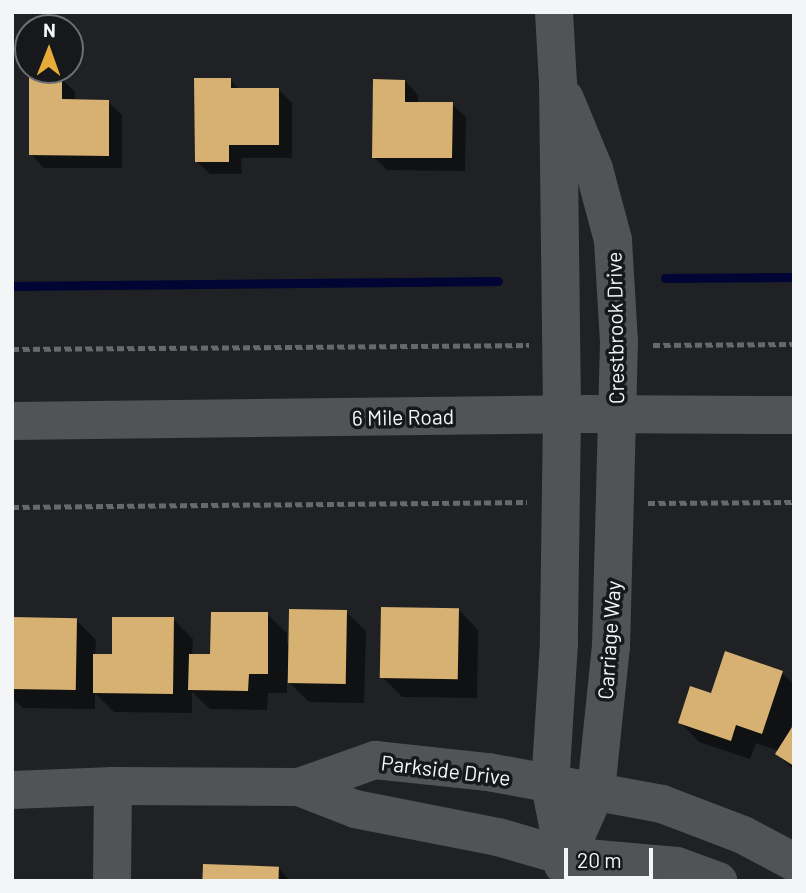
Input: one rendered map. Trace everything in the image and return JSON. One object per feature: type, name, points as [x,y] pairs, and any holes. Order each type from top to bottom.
[{"type":"street","name":"Crestbrook Drive","points":[[554,12],[558,83],[562,415]]},
{"type":"street","name":"Crestbrook Drive","points":[[558,83],[594,169],[613,240],[619,342],[616,415]]},
{"type":"street","points":[[562,415],[559,642],[551,785],[562,869]]},
{"type":"street","name":"Carriage Way","points":[[562,869],[596,791],[611,647],[617,502],[616,415]]},
{"type":"street","name":"6 Mile Road","points":[[12,421],[794,415]]},
{"type":"street","name":"Parkside Drive","points":[[12,790],[113,786],[299,786],[375,760],[488,772],[663,804],[777,851],[794,862]]},
{"type":"street","points":[[112,881],[113,786]]},
{"type":"street","name":"Parkside Drive","points":[[299,786],[355,809],[498,837],[562,869],[677,866],[718,881]]},
{"type":"path","points":[[12,349],[533,344]]},
{"type":"path","points":[[645,345],[794,344]]},
{"type":"path","points":[[12,507],[441,501],[561,503]]},
{"type":"path","points":[[617,502],[794,502]]},
{"type":"building","points":[[194,78],[231,78],[231,88],[279,88],[279,145],[229,145],[229,162],[195,162]]},
{"type":"building","points":[[373,79],[405,80],[405,102],[453,102],[452,158],[372,158]]},
{"type":"building","points":[[29,84],[62,84],[62,99],[109,100],[109,156],[29,155]]},
{"type":"building","points":[[381,607],[459,608],[458,679],[380,678]]},
{"type":"building","points":[[289,609],[347,610],[346,684],[288,683]]},
{"type":"building","points":[[211,612],[268,612],[268,674],[249,674],[248,691],[188,690],[189,654],[210,654]]},
{"type":"building","points":[[12,617],[77,618],[76,690],[12,689]]},
{"type":"building","points":[[112,617],[174,617],[173,694],[93,693],[93,654],[112,654]]},
{"type":"building","points":[[725,651],[783,671],[762,734],[736,725],[731,741],[678,723],[690,686],[711,693]]},
{"type":"building","points":[[794,724],[794,766],[775,754]]},
{"type":"building","points":[[203,864],[279,867],[278,881],[202,881]]},
{"type":"waterway","points":[[665,278],[794,277]]},
{"type":"waterway","points":[[12,286],[498,281]]}]
